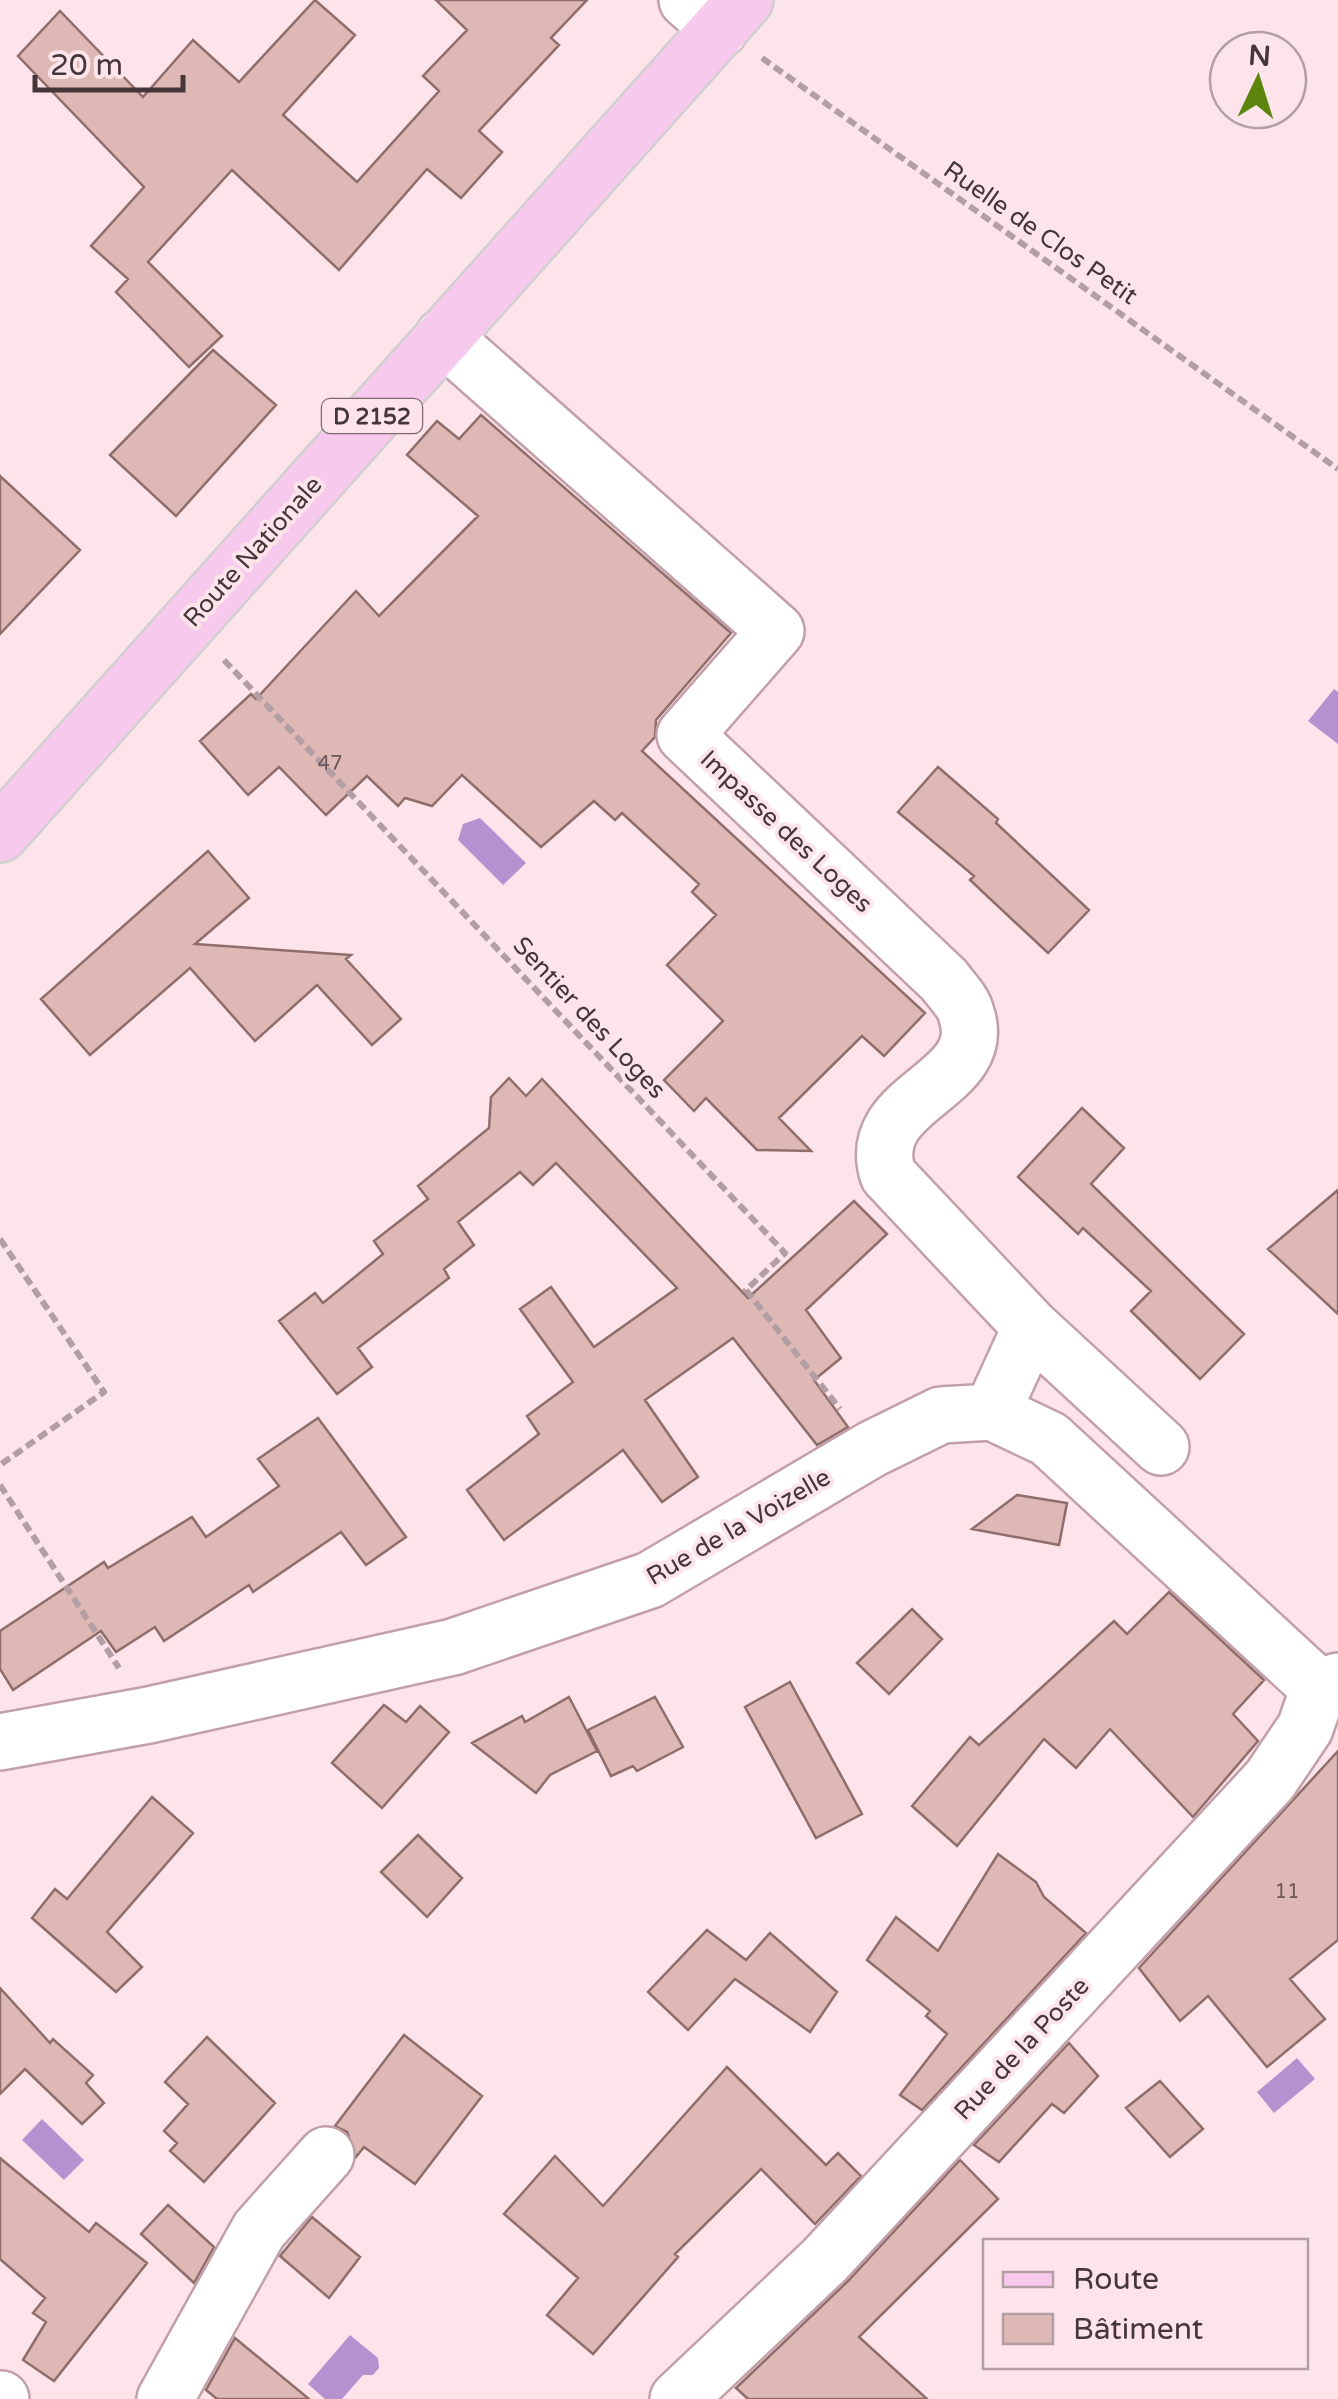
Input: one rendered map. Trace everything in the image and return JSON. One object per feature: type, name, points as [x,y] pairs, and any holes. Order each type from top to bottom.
[{"type":"main road","name":"Route Nationale","points":[[0,834],[443,337],[718,10]]},
{"type":"street","name":"Impasse des Loges","points":[[443,337],[776,631],[685,735],[944,980],[966,1011],[970,1036],[958,1064],[886,1130],[881,1153],[888,1175],[1031,1327],[1160,1447]]},
{"type":"street","points":[[992,1412],[1031,1327]]},
{"type":"street","name":"Rue de la Voizelle","points":[[0,1742],[149,1716],[453,1647],[650,1580],[872,1449],[941,1414],[992,1412],[1049,1439],[1329,1685]]},
{"type":"street","name":"Rue de la Poste","points":[[678,2399],[825,2260],[1270,1780],[1329,1685]]},
{"type":"street","points":[[165,2399],[259,2230],[326,2155]]},
{"type":"path","name":"Ruelle de Clos Petit","points":[[718,10],[1338,468]]},
{"type":"path","name":"Sentier des Loges","points":[[188,623],[786,1253],[746,1290],[872,1449]]},
{"type":"path","points":[[0,1239],[104,1392],[0,1465]]},
{"type":"path","points":[[0,1484],[149,1716]]},
{"type":"shaded area","points":[[1334,689],[1338,692],[1338,744],[1308,721]]},
{"type":"shaded area","points":[[480,818],[526,863],[503,885],[458,840],[463,824]]},
{"type":"shaded area","points":[[1297,2058],[1315,2079],[1274,2113],[1257,2092]]},
{"type":"shaded area","points":[[42,2119],[84,2160],[64,2180],[22,2140]]},
{"type":"shaded area","points":[[350,2335],[378,2358],[379,2368],[373,2375],[363,2375],[342,2399],[325,2399],[308,2384]]},
{"type":"building","points":[[315,0],[355,35],[283,115],[357,182],[439,91],[423,76],[467,30],[436,0],[587,0],[551,38],[559,45],[479,131],[502,152],[461,198],[427,169],[339,270],[232,170],[148,262],[222,336],[189,367],[116,292],[128,279],[91,246],[144,187],[18,56],[60,11],[143,97],[193,40],[239,82]]},
{"type":"building","points":[[213,350],[276,405],[176,516],[110,455]]},
{"type":"building","points":[[481,415],[731,633],[656,720],[655,737],[642,751],[925,1013],[884,1056],[862,1036],[779,1118],[811,1151],[757,1150],[706,1098],[694,1111],[664,1080],[723,1021],[667,965],[716,915],[692,892],[699,884],[622,813],[615,820],[594,801],[541,847],[462,775],[432,806],[405,798],[398,806],[367,776],[326,815],[279,767],[248,795],[200,741],[251,694],[256,699],[356,591],[379,616],[478,516],[407,455],[437,421],[459,439]]},
{"type":"building","points":[[0,476],[80,550],[0,634]]},
{"type":"building","points":[[938,767],[998,819],[996,823],[1089,910],[1048,953],[970,880],[974,876],[898,812]]},
{"type":"building","points":[[208,851],[249,898],[195,944],[351,955],[346,959],[401,1019],[372,1045],[317,985],[255,1041],[190,968],[90,1055],[41,999]]},
{"type":"building","points":[[509,1078],[526,1096],[542,1079],[748,1298],[854,1201],[887,1234],[806,1310],[841,1358],[814,1380],[848,1427],[817,1445],[733,1338],[645,1400],[698,1477],[662,1502],[623,1450],[504,1540],[467,1490],[539,1434],[527,1416],[573,1382],[520,1309],[551,1287],[594,1347],[677,1288],[556,1163],[533,1185],[520,1172],[458,1222],[474,1245],[444,1269],[449,1278],[358,1348],[372,1367],[337,1394],[279,1321],[315,1293],[323,1303],[383,1254],[374,1241],[428,1199],[418,1186],[489,1128],[491,1097]]},
{"type":"building","points":[[1082,1108],[1124,1148],[1091,1184],[1244,1334],[1200,1379],[1131,1311],[1151,1291],[1083,1228],[1078,1234],[1018,1177]]},
{"type":"building","points":[[1338,1190],[1338,1314],[1268,1249]]},
{"type":"building","points":[[318,1418],[406,1537],[366,1565],[341,1532],[253,1592],[249,1585],[164,1641],[155,1627],[116,1652],[101,1631],[13,1690],[0,1669],[0,1631],[104,1562],[108,1568],[192,1517],[206,1537],[279,1486],[258,1459]]},
{"type":"building","points":[[1017,1495],[1067,1503],[1059,1545],[972,1529]]},
{"type":"building","points":[[1169,1592],[1264,1680],[1233,1714],[1258,1741],[1193,1817],[1110,1729],[1076,1768],[1044,1739],[957,1846],[912,1806],[970,1737],[979,1745],[1114,1621],[1127,1634]]},
{"type":"building","points":[[912,1609],[942,1639],[889,1694],[857,1663]]},
{"type":"building","points":[[790,1682],[862,1814],[816,1838],[745,1707]]},
{"type":"building","points":[[569,1697],[597,1751],[550,1775],[536,1793],[472,1743],[522,1716],[525,1722]]},
{"type":"building","points":[[655,1697],[683,1747],[637,1771],[633,1766],[611,1776],[588,1730]]},
{"type":"building","points":[[384,1705],[406,1722],[420,1706],[449,1732],[382,1808],[332,1763]]},
{"type":"building","points":[[1338,1751],[1338,1940],[1290,1979],[1325,2019],[1267,2067],[1208,1996],[1180,2021],[1139,1968]]},
{"type":"building","points":[[152,1797],[193,1833],[107,1932],[142,1967],[116,1992],[32,1918],[55,1889],[67,1899]]},
{"type":"building","points":[[418,1835],[462,1878],[427,1917],[381,1872]]},
{"type":"building","points":[[998,1854],[1036,1882],[1044,1897],[1086,1933],[922,2110],[900,2095],[947,2034],[926,2016],[930,2011],[867,1960],[896,1917],[938,1951]]},
{"type":"building","points":[[707,1930],[746,1960],[770,1933],[837,1992],[810,2032],[735,1979],[688,2030],[648,1992]]},
{"type":"building","points":[[0,1988],[50,2043],[53,2039],[93,2075],[86,2083],[104,2103],[82,2124],[25,2069],[0,2094]]},
{"type":"building","points":[[404,2035],[482,2096],[415,2184],[364,2147],[356,2157],[347,2132],[335,2126]]},
{"type":"building","points":[[207,2037],[275,2103],[204,2182],[170,2151],[177,2143],[164,2131],[188,2104],[165,2082]]},
{"type":"building","points":[[1069,2043],[1098,2076],[1064,2113],[1052,2104],[999,2162],[974,2145]]},
{"type":"building","points":[[727,2067],[826,2165],[838,2153],[861,2176],[815,2224],[761,2169],[675,2254],[678,2257],[593,2354],[547,2315],[578,2278],[504,2214],[555,2156],[603,2206]]},
{"type":"building","points":[[1160,2081],[1203,2129],[1170,2157],[1126,2108]]},
{"type":"building","points":[[0,2158],[89,2232],[96,2223],[147,2263],[54,2381],[23,2360],[46,2322],[33,2313],[45,2298],[0,2259]]},
{"type":"building","points":[[960,2160],[998,2199],[859,2337],[927,2399],[748,2399],[736,2388],[848,2281]]},
{"type":"building","points":[[168,2205],[214,2247],[194,2283],[141,2234]]},
{"type":"building","points":[[312,2217],[360,2257],[329,2298],[280,2256]]},
{"type":"building","points":[[235,2338],[309,2399],[217,2399],[206,2390]]}]
